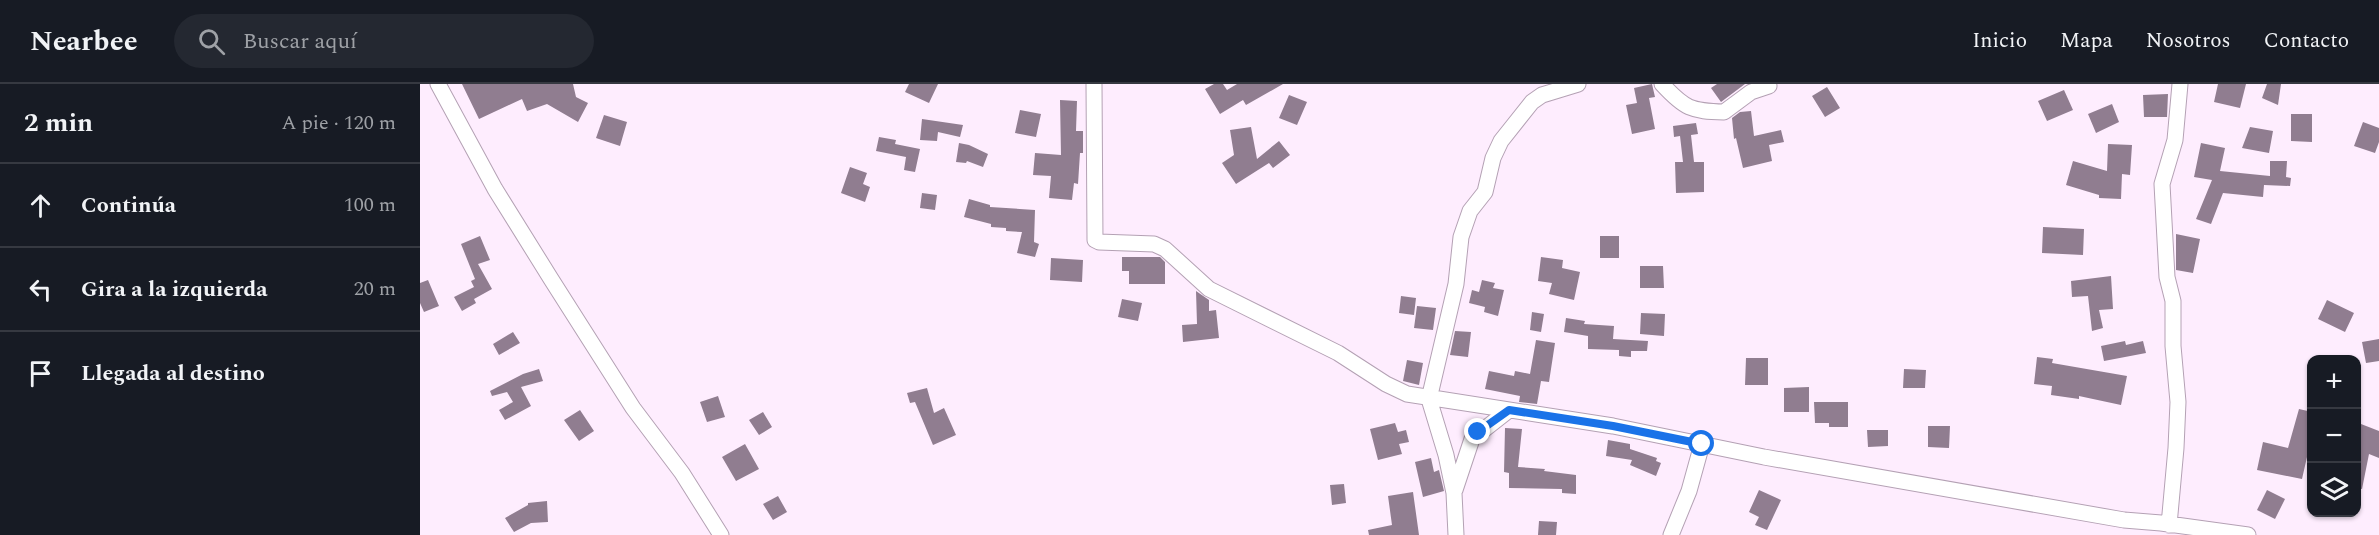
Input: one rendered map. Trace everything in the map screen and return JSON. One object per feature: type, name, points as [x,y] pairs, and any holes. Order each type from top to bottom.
[{"type":"street","points":[[438,84],[495,189],[550,279],[633,408],[682,473],[721,535]]},
{"type":"street","points":[[1094,84],[1095,240],[1154,244],[1165,249],[1209,289],[1338,353],[1386,384],[1407,394],[1613,426],[2124,520],[2152,529],[2169,525],[2248,535]]},
{"type":"street","points":[[1456,535],[1454,493],[1446,455],[1429,399],[1456,284],[1461,237],[1470,211],[1485,192],[1493,158],[1501,141],[1532,102],[1542,95],[1578,84]]},
{"type":"street","points":[[1662,84],[1678,101],[1693,110],[1724,111],[1751,92],[1769,86]]},
{"type":"street","points":[[2169,525],[2178,402],[2173,346],[2173,301],[2167,277],[2162,184],[2175,140],[2180,84]]},
{"type":"street","points":[[1454,493],[1472,439],[1509,410]]},
{"type":"street","points":[[1671,535],[1689,490],[1702,444]]},
{"type":"building","points":[[462,84],[573,84],[576,97],[588,103],[578,122],[547,104],[527,111],[522,99],[479,119]]},
{"type":"building","points":[[909,84],[938,84],[929,103],[905,92]]},
{"type":"building","points":[[1214,84],[1223,84],[1227,90],[1237,84],[1283,84],[1246,105],[1243,100],[1220,114],[1205,89]]},
{"type":"building","points":[[1652,84],[1655,97],[1649,98],[1655,129],[1632,134],[1626,105],[1637,103],[1634,88]]},
{"type":"building","points":[[1717,84],[1745,84],[1721,102],[1711,88]]},
{"type":"building","points":[[2218,84],[2246,84],[2240,108],[2214,102]]},
{"type":"building","points":[[2267,84],[2281,84],[2278,105],[2262,98]]},
{"type":"building","points":[[1827,87],[1840,108],[1825,117],[1812,96]]},
{"type":"building","points":[[2064,90],[2073,110],[2047,121],[2038,101]]},
{"type":"building","points":[[2168,94],[2167,117],[2144,117],[2143,95]]},
{"type":"building","points":[[1289,95],[1307,102],[1297,125],[1279,118]]},
{"type":"building","points":[[1060,100],[1077,101],[1076,131],[1083,131],[1083,153],[1080,153],[1078,184],[1074,183],[1072,200],[1049,198],[1051,176],[1033,175],[1035,153],[1061,155]]},
{"type":"building","points":[[2112,104],[2119,122],[2096,133],[2088,114]]},
{"type":"building","points":[[1020,110],[1041,114],[1036,137],[1015,133]]},
{"type":"building","points":[[1751,111],[1754,136],[1781,130],[1784,142],[1769,145],[1772,161],[1743,168],[1736,138],[1734,139],[1732,118],[1740,112]]},
{"type":"building","points":[[2291,114],[2312,114],[2312,142],[2291,141]]},
{"type":"building","points":[[604,115],[627,122],[620,146],[596,138]]},
{"type":"building","points":[[922,119],[963,125],[960,137],[938,132],[937,141],[920,140]]},
{"type":"building","points":[[2363,122],[2379,128],[2379,142],[2375,153],[2354,146]]},
{"type":"building","points":[[1696,123],[1698,134],[1691,135],[1694,162],[1704,162],[1704,192],[1676,193],[1675,162],[1683,162],[1680,136],[1674,137],[1673,126]]},
{"type":"building","points":[[1251,127],[1257,159],[1279,141],[1290,155],[1273,168],[1269,163],[1236,184],[1222,163],[1234,155],[1230,130]]},
{"type":"building","points":[[2250,127],[2273,131],[2269,153],[2242,148]]},
{"type":"building","points":[[879,137],[896,140],[895,144],[920,149],[915,172],[904,170],[906,157],[876,151]]},
{"type":"building","points":[[959,143],[988,154],[983,167],[967,161],[966,163],[956,162]]},
{"type":"building","points":[[2201,143],[2225,148],[2220,171],[2270,176],[2270,161],[2287,161],[2286,177],[2291,178],[2290,186],[2264,185],[2263,197],[2223,193],[2211,224],[2196,219],[2212,180],[2194,177]]},
{"type":"building","points":[[2108,144],[2132,145],[2130,175],[2122,174],[2121,199],[2099,198],[2099,195],[2066,185],[2073,161],[2107,171]]},
{"type":"building","points":[[850,167],[867,173],[863,184],[870,187],[865,202],[841,193]]},
{"type":"building","points":[[922,193],[937,195],[935,210],[920,208]]},
{"type":"building","points":[[969,199],[990,205],[990,207],[1035,210],[1034,242],[1039,244],[1035,257],[1017,253],[1022,232],[1006,231],[1006,228],[991,227],[991,224],[964,217]]},
{"type":"building","points":[[2043,227],[2084,229],[2083,255],[2042,253]]},
{"type":"building","points":[[2176,234],[2200,239],[2193,273],[2176,270]]},
{"type":"building","points":[[480,236],[490,260],[478,264],[492,289],[474,299],[476,303],[462,311],[454,297],[474,287],[471,281],[475,279],[461,244]]},
{"type":"building","points":[[1600,236],[1619,236],[1619,258],[1600,258]]},
{"type":"building","points":[[1122,257],[1160,257],[1165,262],[1165,284],[1129,284],[1129,271],[1122,271]]},
{"type":"building","points":[[1541,257],[1563,260],[1562,268],[1580,272],[1574,300],[1549,294],[1552,283],[1538,281]]},
{"type":"building","points":[[1051,258],[1083,260],[1082,282],[1050,280]]},
{"type":"building","points":[[1640,266],[1663,266],[1664,288],[1640,288]]},
{"type":"building","points":[[2111,276],[2113,309],[2099,310],[2103,328],[2092,331],[2088,296],[2072,297],[2071,281]]},
{"type":"building","points":[[428,280],[439,306],[424,312],[420,303],[420,283]]},
{"type":"building","points":[[1482,280],[1495,283],[1493,288],[1504,290],[1498,316],[1484,312],[1485,307],[1469,303],[1472,290],[1479,292]]},
{"type":"building","points":[[1196,291],[1209,300],[1209,311],[1216,310],[1219,338],[1183,342],[1182,325],[1197,324]]},
{"type":"building","points":[[1401,296],[1416,298],[1414,315],[1399,313]]},
{"type":"building","points":[[1122,299],[1142,303],[1138,321],[1118,317]]},
{"type":"building","points":[[2327,300],[2354,313],[2345,332],[2318,319]]},
{"type":"building","points":[[1417,306],[1436,308],[1433,330],[1414,328]]},
{"type":"building","points":[[1532,312],[1544,314],[1541,332],[1530,330]]},
{"type":"building","points":[[1641,313],[1665,314],[1664,336],[1640,334]]},
{"type":"building","points":[[1566,318],[1585,321],[1584,324],[1614,326],[1613,339],[1648,341],[1647,351],[1631,351],[1631,357],[1619,356],[1619,350],[1588,349],[1588,336],[1564,332]]},
{"type":"building","points":[[1455,331],[1471,332],[1468,357],[1450,355]]},
{"type":"building","points":[[513,332],[520,343],[499,355],[493,344]]},
{"type":"building","points":[[2379,339],[2379,361],[2366,363],[2362,342]]},
{"type":"building","points":[[1536,340],[1555,343],[1549,382],[1541,381],[1537,404],[1519,402],[1520,396],[1485,389],[1489,371],[1514,376],[1515,371],[1530,374]]},
{"type":"building","points":[[2125,341],[2126,345],[2143,341],[2146,353],[2104,361],[2101,346]]},
{"type":"building","points":[[2037,357],[2053,359],[2052,363],[2127,376],[2121,405],[2079,396],[2079,399],[2051,395],[2052,386],[2034,384]]},
{"type":"building","points":[[1746,358],[1768,358],[1768,385],[1745,385]]},
{"type":"building","points":[[1407,360],[1423,363],[1419,385],[1403,381]]},
{"type":"building","points":[[539,369],[543,381],[521,387],[531,406],[505,420],[499,410],[513,402],[507,392],[492,396],[490,391],[523,374]]},
{"type":"building","points":[[1904,369],[1926,370],[1925,388],[1903,388]]},
{"type":"building","points":[[1809,387],[1809,412],[1784,412],[1784,388]]},
{"type":"building","points":[[927,388],[934,413],[944,408],[956,435],[933,445],[915,402],[910,403],[907,393]]},
{"type":"building","points":[[718,396],[725,417],[707,422],[700,402]]},
{"type":"building","points":[[1814,402],[1848,402],[1848,427],[1829,427],[1829,423],[1815,423]]},
{"type":"building","points":[[2299,409],[2307,411],[2307,457],[2302,479],[2257,470],[2263,442],[2288,448]]},
{"type":"building","points":[[580,410],[594,431],[579,441],[564,420]]},
{"type":"building","points":[[763,412],[772,427],[759,435],[749,420]]},
{"type":"building","points":[[1395,423],[1398,432],[1406,430],[1409,442],[1399,444],[1402,454],[1378,460],[1370,429]]},
{"type":"building","points":[[2361,424],[2379,431],[2379,458],[2369,454],[2362,489]]},
{"type":"building","points":[[1928,426],[1950,426],[1949,448],[1928,447]]},
{"type":"building","points":[[1505,428],[1522,429],[1518,467],[1576,475],[1576,494],[1562,493],[1562,489],[1509,488],[1509,473],[1504,472]]},
{"type":"building","points":[[1867,430],[1888,430],[1888,446],[1868,447]]},
{"type":"building","points":[[1608,440],[1630,444],[1630,449],[1657,458],[1656,461],[1661,463],[1656,476],[1630,465],[1632,460],[1606,456]]},
{"type":"building","points":[[745,444],[759,469],[736,481],[722,457]]},
{"type":"building","points":[[1431,458],[1434,472],[1439,470],[1444,491],[1423,497],[1415,462]]},
{"type":"building","points":[[1344,484],[1346,503],[1332,505],[1330,485]]},
{"type":"building","points":[[1759,490],[1781,500],[1767,530],[1755,525],[1759,517],[1749,512]]},
{"type":"building","points":[[2267,490],[2285,499],[2275,519],[2257,510]]},
{"type":"building","points":[[1413,492],[1419,535],[1369,535],[1368,530],[1392,525],[1388,496]]},
{"type":"building","points":[[778,496],[787,512],[773,520],[763,504]]},
{"type":"building","points":[[547,501],[548,522],[531,523],[514,532],[505,518],[528,503]]},
{"type":"building","points":[[1539,521],[1557,522],[1556,535],[1538,535]]},
{"type":"route","points":[[1478,432],[1509,410],[1613,426],[1702,444]]}]
